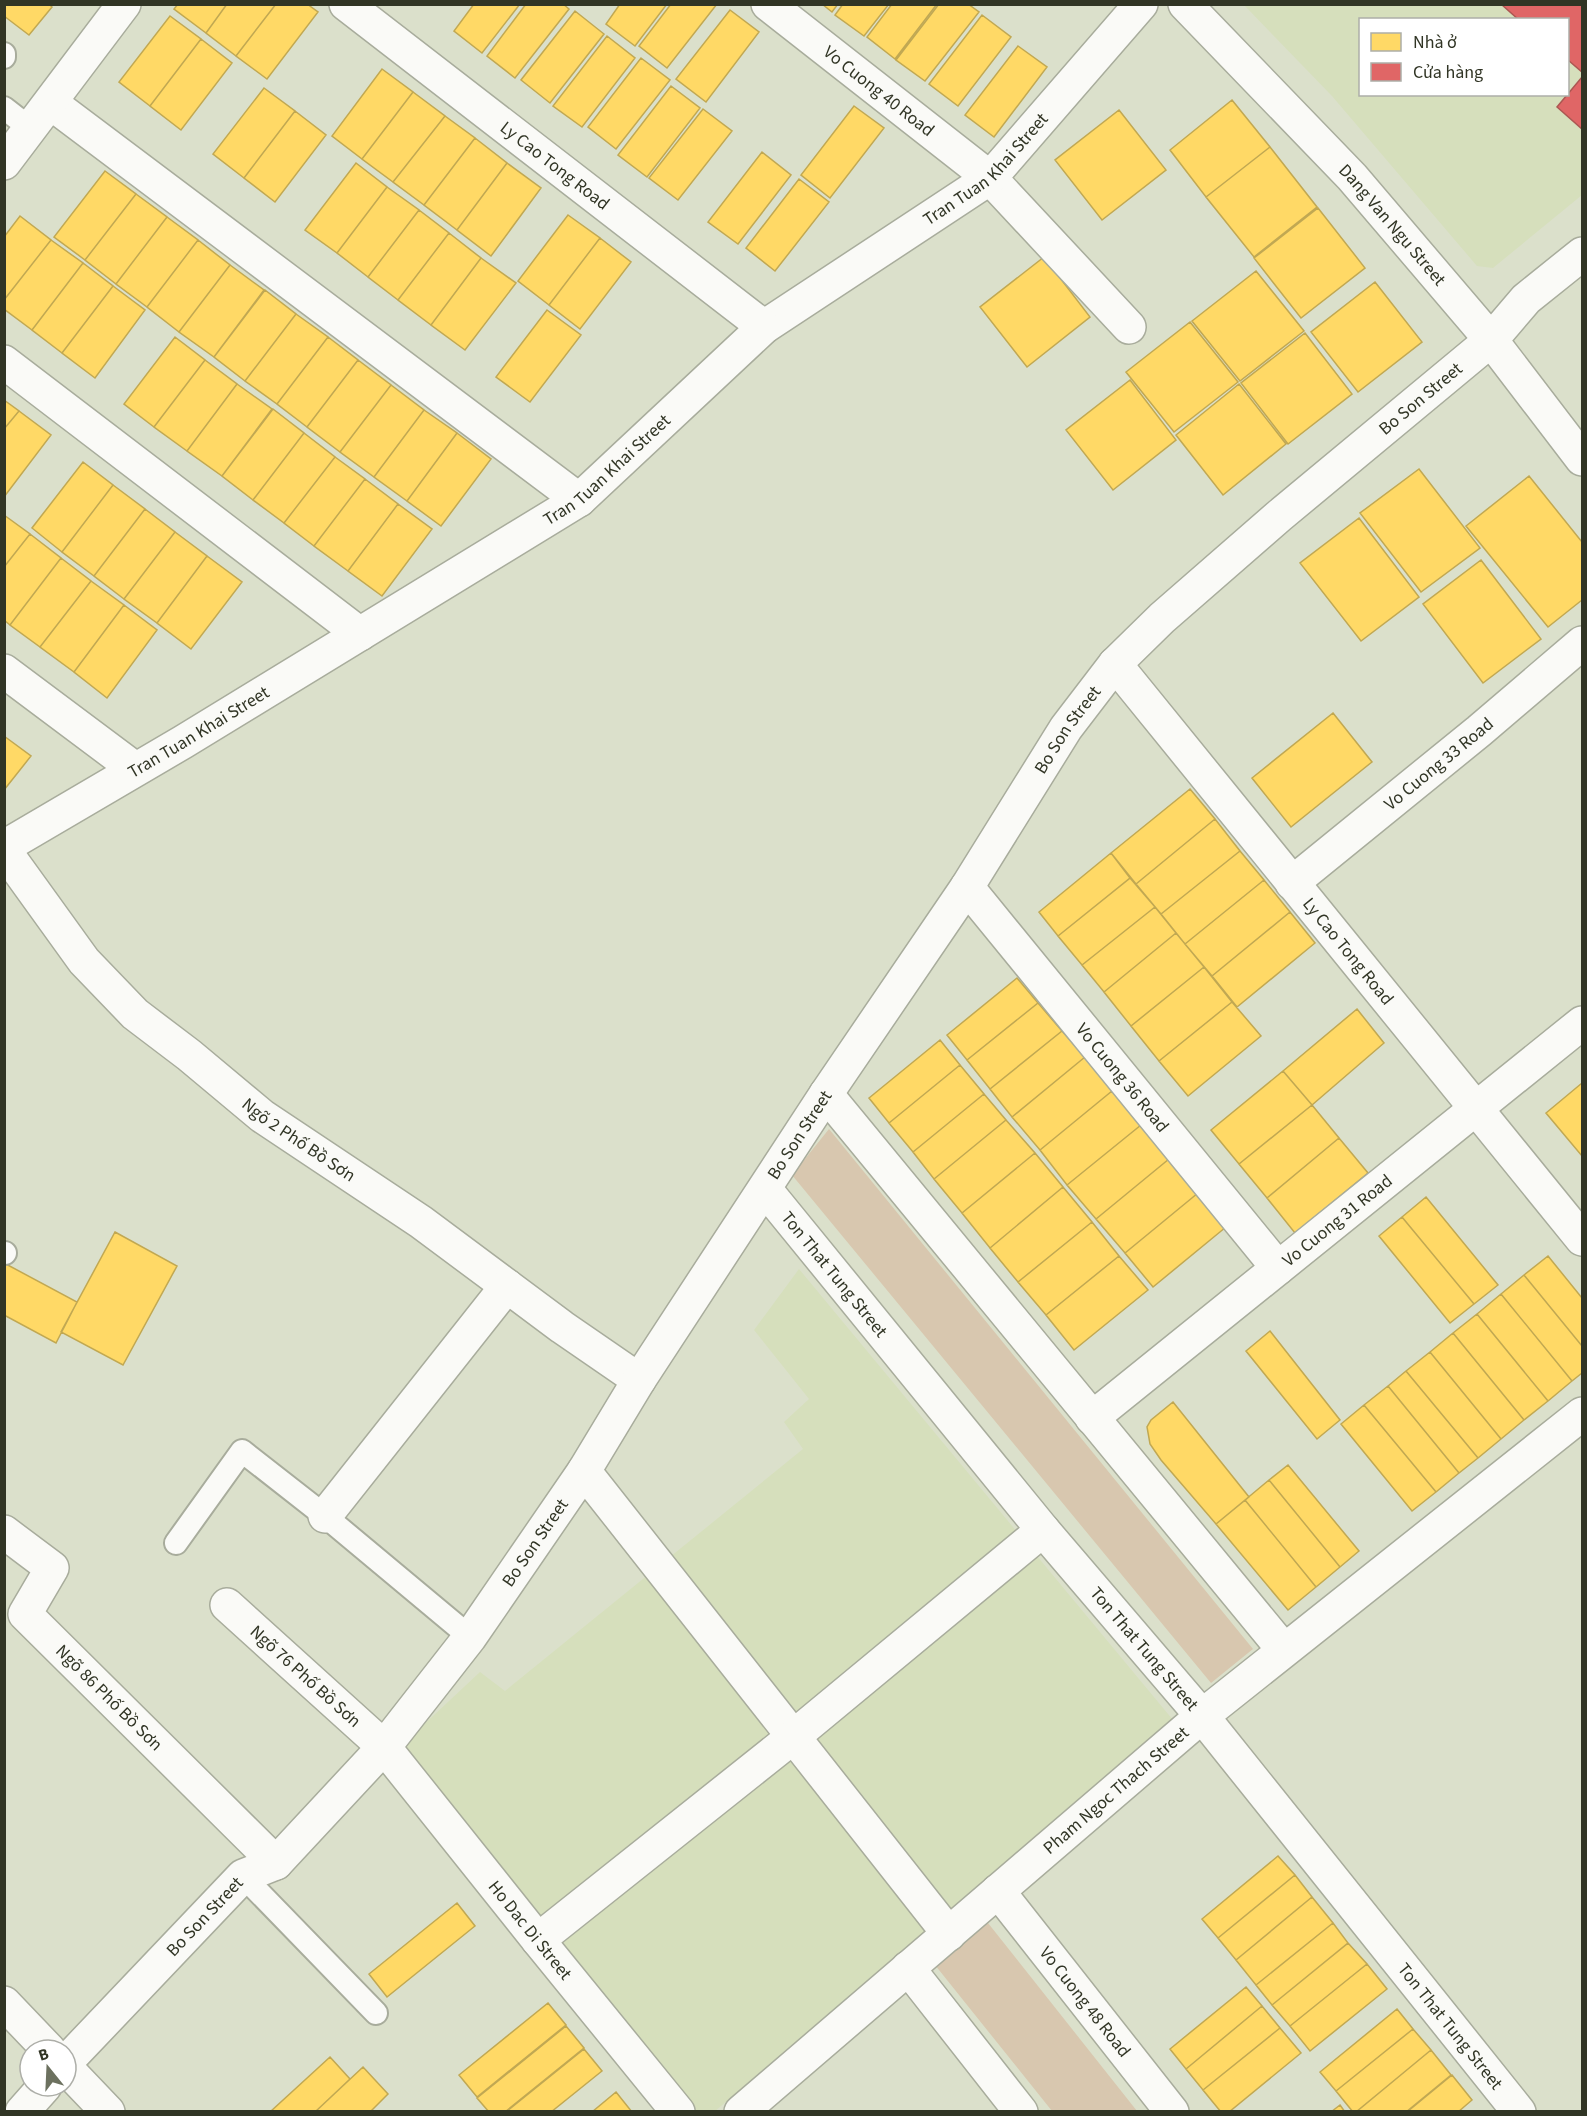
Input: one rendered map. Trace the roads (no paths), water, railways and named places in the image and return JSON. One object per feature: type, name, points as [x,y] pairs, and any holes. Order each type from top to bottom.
[{"type":"main road","points":[[4,163],[124,4]]},
{"type":"main road","name":"Vo Cuong 40 Road","points":[[768,4],[990,178],[1129,327]]},
{"type":"main road","name":"Tran Tuan Khai Street","points":[[4,848],[183,742],[579,500],[764,327],[990,178],[1141,4]]},
{"type":"main road","name":"Dang Van Ngu Street","points":[[1185,4],[1352,177],[1491,340],[1582,459]]},
{"type":"main road","name":"Ly Cao Tong Road","points":[[362,9],[764,327]]},
{"type":"main road","points":[[51,103],[579,500]]},
{"type":"main road","name":"Bo Son Street","points":[[78,2049],[243,1876],[276,1863],[384,1747],[470,1637],[584,1471],[639,1380],[826,1095],[967,887],[1066,728],[1114,664],[1162,618],[1270,524],[1491,340],[1526,299],[1582,254]]},
{"type":"main road","points":[[4,362],[360,634]]},
{"type":"main road","name":"Vo Cuong 33 Road","points":[[1292,883],[1479,731],[1582,643]]},
{"type":"main road","name":"Ly Cao Tong Road","points":[[1114,664],[1582,1239]]},
{"type":"main road","points":[[4,671],[135,769]]},
{"type":"main road","name":"Ngõ 2 Phố Bồ Sơn","points":[[4,848],[84,961],[135,1014],[189,1055],[262,1116],[421,1222],[639,1380]]},
{"type":"main road","name":"Vo Cuong 36 Road","points":[[967,887],[1278,1268]]},
{"type":"main road","name":"Vo Cuong 31 Road","points":[[1092,1418],[1582,1023]]},
{"type":"main road","points":[[826,1095],[1283,1649]]},
{"type":"main road","name":"Ton That Tung Street","points":[[765,1189],[1043,1530],[1202,1716],[1519,2112]]},
{"type":"main road","points":[[325,1516],[507,1286]]},
{"type":"main road","name":"Pham Ngoc Thach Street","points":[[741,2112],[1202,1716],[1283,1649],[1582,1414]]},
{"type":"main road","points":[[584,1471],[949,1934]]},
{"type":"main road","points":[[538,1940],[793,1737],[1043,1530]]},
{"type":"main road","name":"Ngõ 86 Phố Bồ Sơn","points":[[4,1532],[52,1568],[25,1614],[276,1863]]},
{"type":"main road","name":"Ngõ 76 Phố Bồ Sơn","points":[[227,1605],[384,1747]]},
{"type":"main road","name":"Ho Dac Di Street","points":[[384,1747],[678,2112]]},
{"type":"main road","name":"Vo Cuong 48 Road","points":[[998,1891],[1172,2112]]},
{"type":"main road","points":[[908,1968],[1021,2112]]},
{"type":"main road","points":[[4,2003],[38,2038]]},
{"type":"main road","points":[[78,2081],[108,2112]]},
{"type":"main road","points":[[22,2112],[34,2098]]},
{"type":"lane","points":[[4,108],[31,129]]},
{"type":"lane","points":[[177,1543],[242,1451],[325,1516],[470,1637]]},
{"type":"lane","points":[[243,1876],[376,2013]]}]
